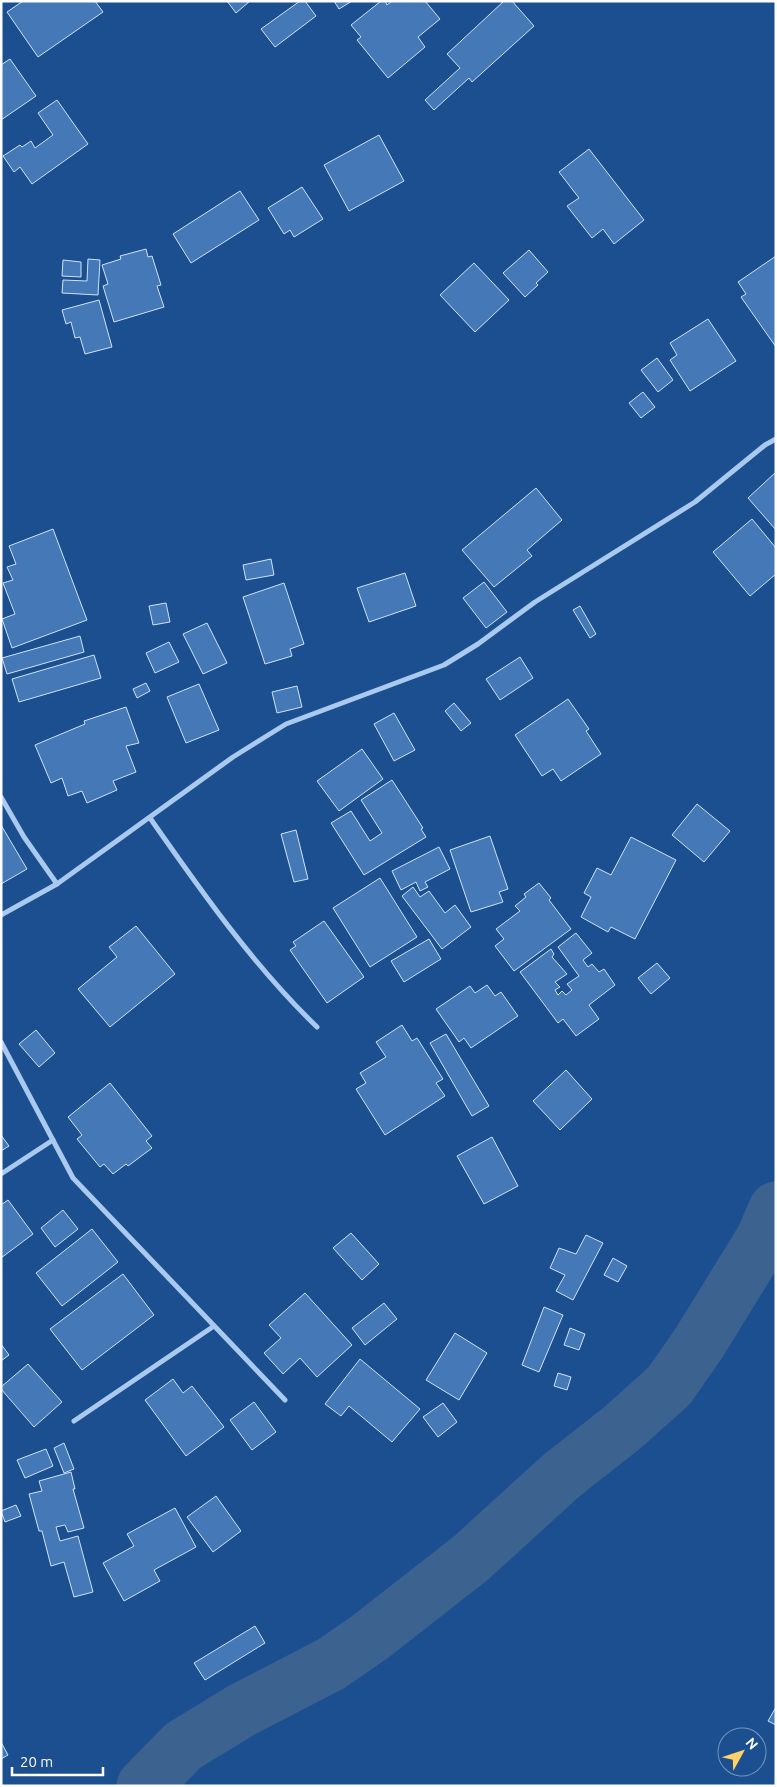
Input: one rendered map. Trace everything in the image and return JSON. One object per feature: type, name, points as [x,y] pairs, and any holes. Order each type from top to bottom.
[{"type":"street","points":[[1,915],[57,884],[233,757],[286,724],[444,665],[478,644],[534,602],[695,502],[776,438]]},
{"type":"street","points":[[1,796],[24,837],[57,884]]},
{"type":"street","points":[[150,818],[193,880],[248,951],[285,996],[317,1027]]},
{"type":"street","points":[[1,1042],[73,1178],[285,1400]]},
{"type":"street","points":[[1,1174],[53,1140]]},
{"type":"street","points":[[74,1421],[214,1326]]},
{"type":"building","points":[[23,1],[95,1],[103,12],[38,57],[7,12]]},
{"type":"building","points":[[227,1],[250,1],[236,13]]},
{"type":"building","points":[[300,1],[305,1],[316,16],[275,47],[261,29]]},
{"type":"building","points":[[334,1],[352,1],[339,9]]},
{"type":"building","points":[[381,1],[385,1],[387,5],[392,1],[425,1],[440,19],[418,37],[425,47],[388,78],[357,40],[361,37],[351,25]]},
{"type":"building","points":[[504,1],[512,1],[534,26],[472,82],[469,78],[434,110],[425,100],[460,68],[447,54]]},
{"type":"building","points":[[10,59],[36,96],[1,120],[1,65]]},
{"type":"building","points":[[57,100],[88,144],[32,184],[20,167],[14,172],[3,156],[20,145],[22,147],[31,141],[35,148],[53,135],[38,113]]},
{"type":"building","points":[[379,135],[404,181],[349,211],[324,165]]},
{"type":"building","points":[[589,149],[644,220],[614,244],[603,229],[592,238],[567,206],[579,198],[559,172]]},
{"type":"building","points":[[302,187],[323,219],[294,237],[290,230],[284,234],[268,208]]},
{"type":"building","points":[[240,191],[259,220],[191,263],[173,234]]},
{"type":"building","points":[[146,249],[148,257],[152,256],[161,285],[157,286],[164,307],[114,322],[103,286],[108,284],[102,265],[121,259],[120,256]]},
{"type":"building","points":[[529,250],[548,272],[525,297],[503,273]]},
{"type":"building","points":[[776,256],[776,347],[741,297],[746,294],[738,282]]},
{"type":"building","points":[[88,259],[100,260],[98,295],[62,293],[63,280],[87,281]]},
{"type":"building","points":[[63,260],[81,262],[81,277],[62,276]]},
{"type":"building","points":[[474,263],[509,300],[475,332],[440,295]]},
{"type":"building","points":[[99,300],[112,347],[85,354],[80,337],[75,338],[71,322],[66,324],[62,310]]},
{"type":"building","points":[[708,319],[736,361],[690,391],[670,360],[677,355],[670,343]]},
{"type":"building","points":[[657,358],[673,380],[658,392],[641,370]]},
{"type":"building","points":[[643,392],[655,407],[641,418],[629,403]]},
{"type":"building","points":[[776,472],[776,530],[748,498]]},
{"type":"building","points":[[536,488],[562,520],[527,550],[532,556],[494,587],[462,550]]},
{"type":"building","points":[[752,519],[776,548],[776,574],[750,596],[713,552]]},
{"type":"building","points":[[53,529],[87,620],[12,648],[2,619],[15,614],[3,583],[13,580],[7,567],[16,564],[9,546]]},
{"type":"building","points":[[271,559],[274,575],[246,580],[243,565]]},
{"type":"building","points":[[405,573],[416,606],[369,622],[357,588]]},
{"type":"building","points":[[484,582],[507,612],[486,628],[463,598]]},
{"type":"building","points":[[284,583],[304,644],[290,649],[292,656],[265,664],[243,597]]},
{"type":"building","points":[[166,603],[170,622],[153,625],[149,606]]},
{"type":"building","points":[[580,606],[596,634],[590,638],[573,610]]},
{"type":"building","points":[[207,623],[227,663],[203,674],[183,634]]},
{"type":"building","points":[[80,636],[84,652],[7,674],[2,658]]},
{"type":"building","points":[[169,642],[179,662],[155,673],[146,653]]},
{"type":"building","points":[[94,655],[101,678],[19,702],[12,679]]},
{"type":"building","points":[[520,657],[533,678],[500,700],[486,679]]},
{"type":"building","points":[[146,683],[150,691],[137,698],[133,689]]},
{"type":"building","points":[[199,684],[219,730],[186,743],[167,697]]},
{"type":"building","points":[[297,686],[302,707],[277,713],[272,692]]},
{"type":"building","points":[[568,699],[589,729],[586,731],[601,754],[561,781],[553,769],[542,776],[515,735]]},
{"type":"building","points":[[454,703],[471,723],[461,731],[445,711]]},
{"type":"building","points":[[126,707],[139,743],[126,746],[136,772],[113,781],[117,790],[87,803],[82,791],[68,796],[62,778],[51,783],[35,745],[85,724],[84,721]]},
{"type":"building","points":[[394,713],[415,750],[394,761],[374,724]]},
{"type":"building","points":[[362,749],[383,779],[339,811],[317,781]]},
{"type":"building","points":[[392,780],[423,828],[421,829],[426,837],[364,875],[331,823],[351,811],[370,841],[382,833],[361,800]]},
{"type":"building","points":[[697,804],[730,831],[704,862],[672,835]]},
{"type":"building","points":[[1,825],[27,869],[1,884]]},
{"type":"building","points":[[296,830],[308,879],[294,882],[281,834]]},
{"type":"building","points":[[490,836],[508,889],[499,892],[503,902],[471,912],[450,850]]},
{"type":"building","points":[[631,837],[676,860],[635,939],[611,927],[608,932],[581,917],[591,897],[584,893],[597,868],[611,875]]},
{"type":"building","points":[[439,847],[450,869],[425,882],[428,887],[420,891],[416,882],[401,890],[392,871]]},
{"type":"building","points":[[380,878],[417,937],[370,967],[333,908]]},
{"type":"building","points":[[539,883],[571,929],[514,971],[495,946],[504,939],[496,929],[520,911],[515,906],[526,897],[524,894]]},
{"type":"building","points":[[413,887],[420,897],[429,891],[445,913],[455,905],[471,927],[442,949],[402,896]]},
{"type":"building","points":[[324,921],[364,977],[327,1003],[290,950],[296,946],[293,942]]},
{"type":"building","points":[[136,926],[175,974],[110,1027],[78,989],[117,957],[109,947]]},
{"type":"building","points":[[576,933],[592,953],[583,960],[588,967],[592,964],[599,972],[604,969],[615,985],[589,1005],[599,1019],[576,1036],[563,1019],[558,1023],[520,972],[551,949],[554,954],[552,957],[567,974],[555,982],[560,987],[555,990],[558,995],[562,991],[566,995],[572,990],[567,984],[579,976],[558,947]]},
{"type":"building","points":[[429,939],[441,959],[404,982],[391,961]]},
{"type":"building","points":[[657,963],[670,978],[651,994],[638,978]]},
{"type":"building","points":[[487,985],[495,996],[501,992],[518,1016],[471,1048],[464,1038],[459,1042],[436,1009],[470,986],[475,993]]},
{"type":"building","points":[[402,1025],[412,1041],[417,1038],[443,1079],[436,1083],[445,1096],[385,1135],[356,1089],[366,1083],[360,1073],[386,1057],[376,1042]]},
{"type":"building","points":[[36,1030],[55,1053],[39,1067],[19,1044]]},
{"type":"building","points":[[446,1034],[489,1106],[472,1116],[430,1043]]},
{"type":"building","points":[[566,1070],[592,1099],[560,1130],[533,1101]]},
{"type":"building","points":[[110,1083],[152,1136],[146,1141],[152,1148],[128,1166],[126,1164],[113,1174],[104,1164],[100,1167],[77,1139],[82,1135],[68,1117]]},
{"type":"building","points":[[1,1135],[9,1146],[1,1151]]},
{"type":"building","points":[[492,1137],[518,1186],[484,1204],[457,1156]]},
{"type":"building","points":[[8,1200],[33,1234],[1,1258],[1,1205]]},
{"type":"building","points":[[63,1210],[78,1229],[55,1247],[41,1228]]},
{"type":"building","points":[[92,1229],[118,1262],[62,1306],[36,1273]]},
{"type":"building","points":[[351,1233],[379,1264],[362,1280],[333,1248]]},
{"type":"building","points":[[586,1235],[603,1243],[573,1300],[556,1291],[565,1275],[550,1268],[559,1248],[576,1254]]},
{"type":"building","points":[[613,1258],[627,1266],[618,1282],[604,1275]]},
{"type":"building","points":[[123,1274],[154,1315],[82,1370],[50,1329]]},
{"type":"building","points":[[305,1293],[352,1345],[317,1377],[300,1358],[283,1374],[264,1353],[281,1338],[269,1325]]},
{"type":"building","points":[[384,1303],[397,1319],[365,1345],[352,1328]]},
{"type":"building","points":[[544,1307],[563,1315],[539,1372],[522,1365]]},
{"type":"building","points":[[570,1328],[585,1334],[579,1350],[564,1345]]},
{"type":"building","points":[[455,1333],[487,1353],[459,1400],[426,1380]]},
{"type":"building","points":[[1,1344],[9,1355],[1,1361]]},
{"type":"building","points":[[360,1359],[420,1409],[392,1442],[349,1406],[341,1416],[325,1404]]},
{"type":"building","points":[[28,1364],[62,1402],[34,1427],[1,1389]]},
{"type":"building","points":[[558,1373],[571,1377],[567,1390],[554,1386]]},
{"type":"building","points":[[173,1379],[183,1393],[192,1386],[224,1427],[186,1456],[145,1400]]},
{"type":"building","points":[[254,1402],[276,1432],[252,1450],[230,1420]]},
{"type":"building","points":[[443,1403],[457,1422],[438,1437],[423,1417]]},
{"type":"building","points":[[64,1443],[74,1469],[64,1473],[54,1448]]},
{"type":"building","points":[[46,1449],[53,1466],[25,1478],[17,1460]]},
{"type":"building","points":[[71,1472],[75,1489],[73,1489],[84,1528],[68,1532],[65,1525],[56,1527],[60,1541],[78,1536],[93,1592],[74,1597],[64,1562],[51,1566],[42,1531],[39,1531],[29,1494],[42,1491],[39,1481]]},
{"type":"building","points":[[216,1496],[241,1531],[213,1552],[187,1517]]},
{"type":"building","points":[[16,1505],[21,1516],[5,1522],[1,1511]]},
{"type":"building","points":[[175,1508],[196,1547],[154,1570],[160,1581],[124,1601],[103,1563],[134,1546],[127,1534]]},
{"type":"building","points":[[255,1626],[265,1643],[205,1680],[194,1663]]},
{"type":"building","points":[[776,1707],[776,1725],[768,1721]]},
{"type":"building","points":[[1,1742],[8,1755],[1,1759]]},
{"type":"waterway","points":[[144,1786],[183,1746],[242,1710],[331,1664],[370,1637],[471,1558],[561,1476],[622,1428],[669,1386],[699,1343],[763,1239],[776,1209]]}]
